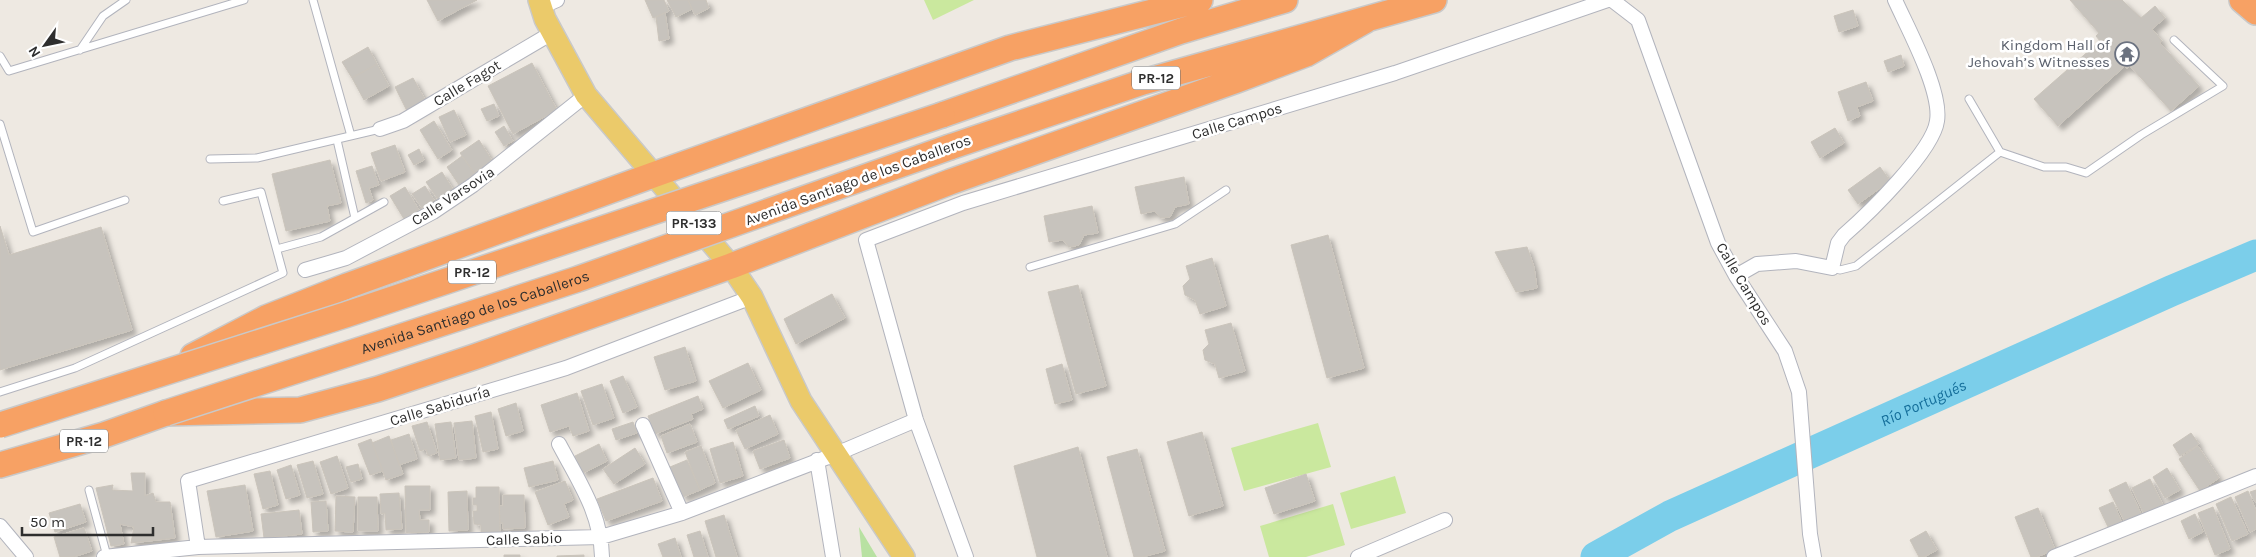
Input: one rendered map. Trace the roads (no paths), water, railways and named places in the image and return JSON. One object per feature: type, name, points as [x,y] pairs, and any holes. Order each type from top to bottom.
[{"type":"highway","points":[[154,377],[266,318],[653,175],[1010,48],[1200,0]]},
{"type":"highway","name":"PR-12","points":[[0,425],[154,377],[942,115],[1172,34],[1285,0]]},
{"type":"highway","name":"Avenida Santiago de los Caballeros","points":[[0,465],[104,435],[166,413],[578,279],[950,147],[1143,82],[1434,0]]},
{"type":"highway","points":[[2242,0],[2256,12]]},
{"type":"highway","points":[[166,413],[300,410],[378,389],[731,266],[941,185],[1167,106],[1306,54],[1366,20]]},
{"type":"main road","name":"PR-133","points":[[545,2],[552,33],[586,95],[731,266],[752,297],[827,457],[904,557]]},
{"type":"street","name":"Calle Campos","points":[[916,420],[866,240],[963,203],[1395,72],[1608,0]]},
{"type":"street","name":"Calle Campos","points":[[1612,0],[1638,20],[1718,243],[1736,276],[1786,351],[1799,392],[1810,534],[1814,557]]},
{"type":"street","points":[[1736,276],[1757,264],[1796,261],[1832,268],[1838,243],[1915,161],[1932,136],[1938,121],[1930,79],[1895,0]]},
{"type":"street","name":"Calle Fagot","points":[[380,129],[403,122],[552,33]]},
{"type":"street","name":"Calle Varsovia","points":[[305,270],[346,258],[433,212],[474,185],[586,95]]},
{"type":"street","name":"Calle Sabiduría","points":[[198,548],[188,481],[566,368],[752,297]]},
{"type":"street","points":[[916,420],[966,557]]},
{"type":"street","name":"Calle Sabio","points":[[105,557],[198,548],[602,537],[682,513],[827,457],[916,420]]},
{"type":"street","points":[[643,425],[682,513]]},
{"type":"street","points":[[559,444],[596,516],[602,537],[602,557]]},
{"type":"street","points":[[827,457],[833,557]]},
{"type":"street","points":[[2054,557],[2256,476]]},
{"type":"street","points":[[1358,557],[1445,520]]},
{"type":"street","points":[[0,526],[26,557]]},
{"type":"lane","points":[[80,50],[103,16],[126,0]]},
{"type":"lane","points":[[0,73],[244,0]]},
{"type":"lane","points":[[313,0],[351,136]]},
{"type":"lane","points":[[1969,99],[2000,152],[2044,167],[2066,167],[2086,173],[2141,134],[2223,86],[2174,40]]},
{"type":"lane","points":[[0,56],[9,71]]},
{"type":"lane","points":[[0,124],[34,232],[125,200]]},
{"type":"lane","points":[[210,159],[257,158],[380,129]]},
{"type":"lane","points":[[337,140],[355,218]]},
{"type":"lane","points":[[1832,268],[1840,270],[1856,266],[2000,152]]},
{"type":"lane","points":[[1030,267],[1175,224],[1226,190]]},
{"type":"lane","points":[[0,392],[75,368],[283,273],[261,192],[223,201]]},
{"type":"lane","points":[[277,249],[322,237],[384,202]]},
{"type":"lane","points":[[89,490],[105,557]]},
{"type":"waterway","name":"Río Portugués","points":[[1596,557],[1670,516],[2171,291],[2256,255]]},
{"type":"place","name":"Kingdom Hall of Jehovah’s Witnesses","points":[[2127,54]]}]
